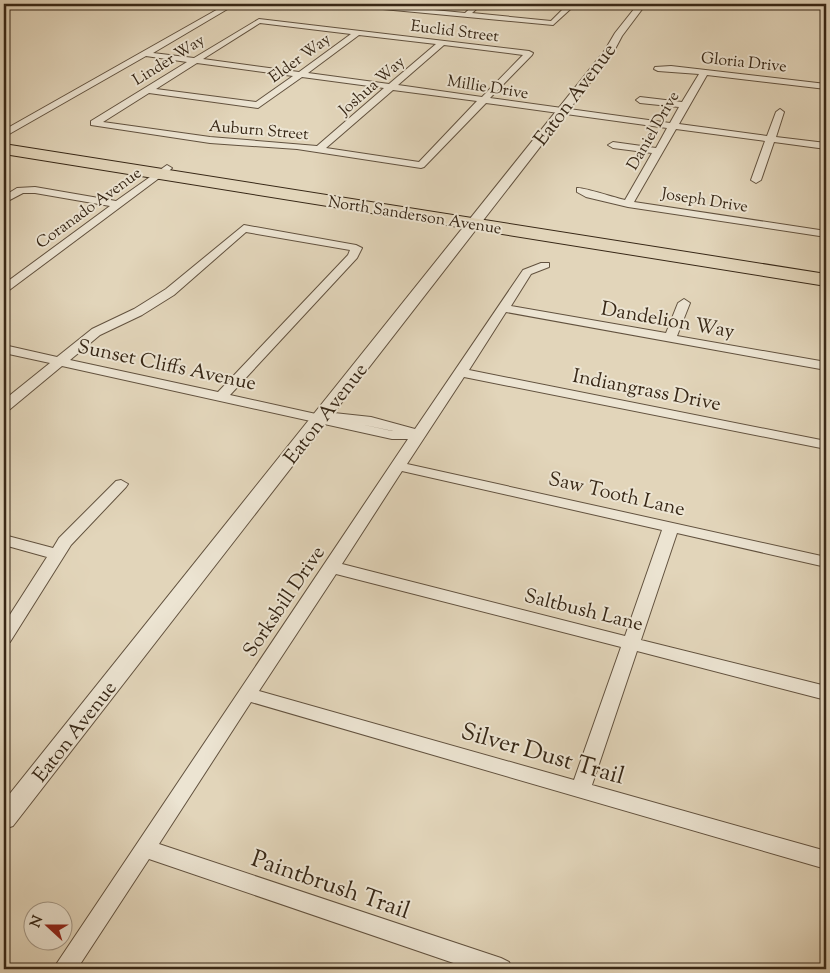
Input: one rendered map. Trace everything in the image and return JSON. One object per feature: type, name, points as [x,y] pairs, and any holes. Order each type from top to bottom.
[{"type":"highway","name":"North Sanderson Avenue","points":[[4,142],[164,171],[826,280]]},
{"type":"highway","name":"North Sanderson Avenue","points":[[4,149],[164,171]]},
{"type":"highway","name":"North Sanderson Avenue","points":[[476,221],[826,272]]},
{"type":"street","points":[[4,134],[232,4]]},
{"type":"street","points":[[351,4],[384,5],[466,16],[553,23],[572,4]]},
{"type":"street","points":[[466,16],[479,4]]},
{"type":"street","name":"Eaton Avenue","points":[[4,819],[610,51],[618,35],[642,4]]},
{"type":"street","name":"Euclid Street","points":[[259,21],[529,53],[484,100]]},
{"type":"street","name":"Linder Way","points":[[94,123],[259,21]]},
{"type":"street","name":"Elder Way","points":[[147,90],[258,105],[357,33]]},
{"type":"street","name":"Joshua Way","points":[[318,149],[442,43]]},
{"type":"street","name":"Millie Drive","points":[[145,54],[392,86],[671,127],[826,146]]},
{"type":"street","name":"Gloria Drive","points":[[658,69],[704,72],[826,86]]},
{"type":"street","name":"Daniel Drive","points":[[628,204],[704,72]]},
{"type":"street","name":"Auburn Street","points":[[94,123],[204,139],[273,143],[422,165],[484,100]]},
{"type":"street","points":[[640,100],[684,105]]},
{"type":"street","points":[[756,180],[780,112]]},
{"type":"street","points":[[613,145],[657,151]]},
{"type":"street","name":"Coranado Avenue","points":[[4,289],[164,171]]},
{"type":"street","points":[[4,200],[21,190],[35,190],[118,204]]},
{"type":"street","name":"Joseph Drive","points":[[581,190],[590,195],[628,204],[826,234]]},
{"type":"street","points":[[4,407],[58,361],[96,332],[138,312],[170,292],[244,228],[356,248],[353,256],[222,396]]},
{"type":"street","name":"Sorksbill Drive","points":[[64,969],[527,272],[545,265]]},
{"type":"street","points":[[670,338],[684,303]]},
{"type":"street","name":"Dandelion Way","points":[[503,308],[826,366]]},
{"type":"street","name":"Sunset Cliffs Avenue","points":[[4,349],[321,417],[392,435],[418,435]]},
{"type":"street","name":"Indiangrass Drive","points":[[460,372],[826,445]]},
{"type":"street","name":"Saw Tooth Lane","points":[[398,466],[826,562]]},
{"type":"street","points":[[4,638],[25,608],[65,542],[121,484]]},
{"type":"street","points":[[580,790],[671,527]]},
{"type":"street","points":[[4,540],[56,554]]},
{"type":"street","name":"Saltbush Lane","points":[[331,567],[826,693]]},
{"type":"street","name":"Silver Dust Trail","points":[[246,694],[826,860]]},
{"type":"street","name":"Paintbrush Trail","points":[[144,848],[501,969]]}]
